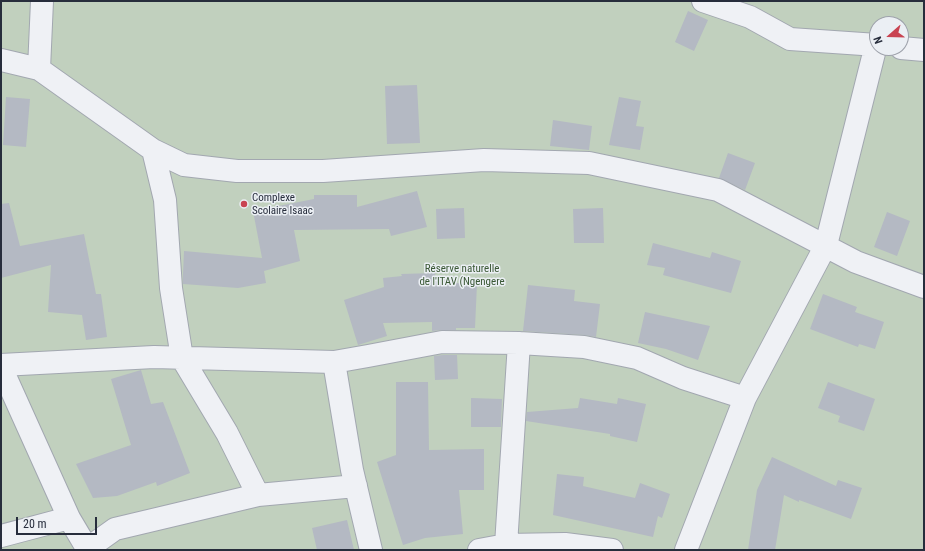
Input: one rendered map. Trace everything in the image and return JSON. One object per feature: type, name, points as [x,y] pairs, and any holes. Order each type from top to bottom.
[{"type":"street","points":[[39,68],[42,1]]},
{"type":"street","points":[[703,1],[750,17],[790,39],[869,44]]},
{"type":"street","points":[[909,48],[923,48]]},
{"type":"street","points":[[686,550],[745,398],[826,245],[874,56]]},
{"type":"street","points":[[1,60],[39,68],[153,150],[184,165],[237,171],[323,171],[484,160],[589,163],[718,190],[856,262],[924,287]]},
{"type":"street","points":[[153,150],[165,200],[172,288],[182,358],[227,433],[258,495]]},
{"type":"street","points":[[356,486],[258,495],[116,529],[88,549],[69,518],[1,366],[154,357],[334,362],[442,342],[519,343],[584,347],[637,358],[683,378],[745,398]]},
{"type":"street","points":[[506,545],[519,343]]},
{"type":"street","points":[[334,362],[352,470],[371,550]]},
{"type":"street","points":[[1,536],[69,518]]},
{"type":"street","points":[[479,550],[506,545],[565,544],[612,550]]},
{"type":"green space","name":"Réserve naturelle de l'ITAV (Ngengere","points":[[1,1],[924,1],[924,550],[1,550]]},
{"type":"building","points":[[688,11],[708,20],[694,51],[675,42]]},
{"type":"building","points":[[417,85],[420,143],[387,144],[385,86]]},
{"type":"building","points":[[6,97],[30,99],[26,147],[3,145]]},
{"type":"building","points":[[619,97],[641,101],[636,126],[644,127],[640,150],[609,145]]},
{"type":"building","points":[[553,120],[592,126],[589,150],[550,146]]},
{"type":"building","points":[[728,153],[755,163],[745,190],[719,178]]},
{"type":"building","points":[[417,191],[427,227],[391,236],[389,229],[294,230],[300,261],[264,271],[266,283],[238,288],[183,284],[184,251],[262,258],[253,211],[314,199],[314,195],[357,195],[357,207]]},
{"type":"building","points":[[9,203],[20,246],[84,234],[96,294],[101,294],[107,337],[86,340],[82,315],[48,312],[51,265],[1,278],[1,204]]},
{"type":"building","points":[[464,208],[465,238],[437,239],[436,209]]},
{"type":"building","points":[[603,208],[604,243],[574,243],[573,209]]},
{"type":"building","points":[[887,212],[910,221],[897,256],[874,247]]},
{"type":"building","points":[[653,243],[710,258],[712,252],[741,261],[731,293],[663,275],[665,268],[647,265]]},
{"type":"building","points":[[435,273],[436,282],[477,284],[475,328],[456,328],[456,330],[432,331],[432,322],[383,323],[387,336],[358,345],[344,300],[384,287],[383,278],[402,276],[401,274]]},
{"type":"building","points":[[528,285],[575,290],[574,301],[600,304],[596,337],[523,331]]},
{"type":"building","points":[[823,294],[857,307],[855,312],[884,322],[875,349],[859,344],[858,347],[810,329]]},
{"type":"building","points":[[645,312],[710,326],[698,360],[666,349],[638,343]]},
{"type":"building","points":[[457,355],[458,379],[435,380],[434,356]]},
{"type":"building","points":[[141,370],[151,404],[163,402],[190,473],[157,486],[156,482],[117,496],[93,498],[76,464],[131,445],[111,379]]},
{"type":"building","points":[[396,382],[428,382],[429,450],[484,449],[484,490],[459,490],[463,534],[425,538],[403,545],[377,462],[396,455]]},
{"type":"building","points":[[828,382],[875,399],[864,431],[838,422],[840,416],[818,408]]},
{"type":"building","points":[[471,398],[502,399],[501,427],[471,427]]},
{"type":"building","points":[[580,398],[617,404],[618,398],[646,404],[637,442],[610,436],[610,434],[526,421],[527,412],[578,408]]},
{"type":"building","points":[[772,457],[836,486],[838,480],[862,488],[851,519],[799,500],[799,502],[784,495],[775,550],[748,550],[757,490]]},
{"type":"building","points":[[557,474],[584,477],[583,486],[635,498],[640,483],[670,494],[662,518],[658,516],[653,537],[553,515]]},
{"type":"building","points":[[347,520],[354,550],[317,550],[312,528]]},
{"type":"place","name":"Complexe Scolaire Isaac","points":[[244,204]]}]
